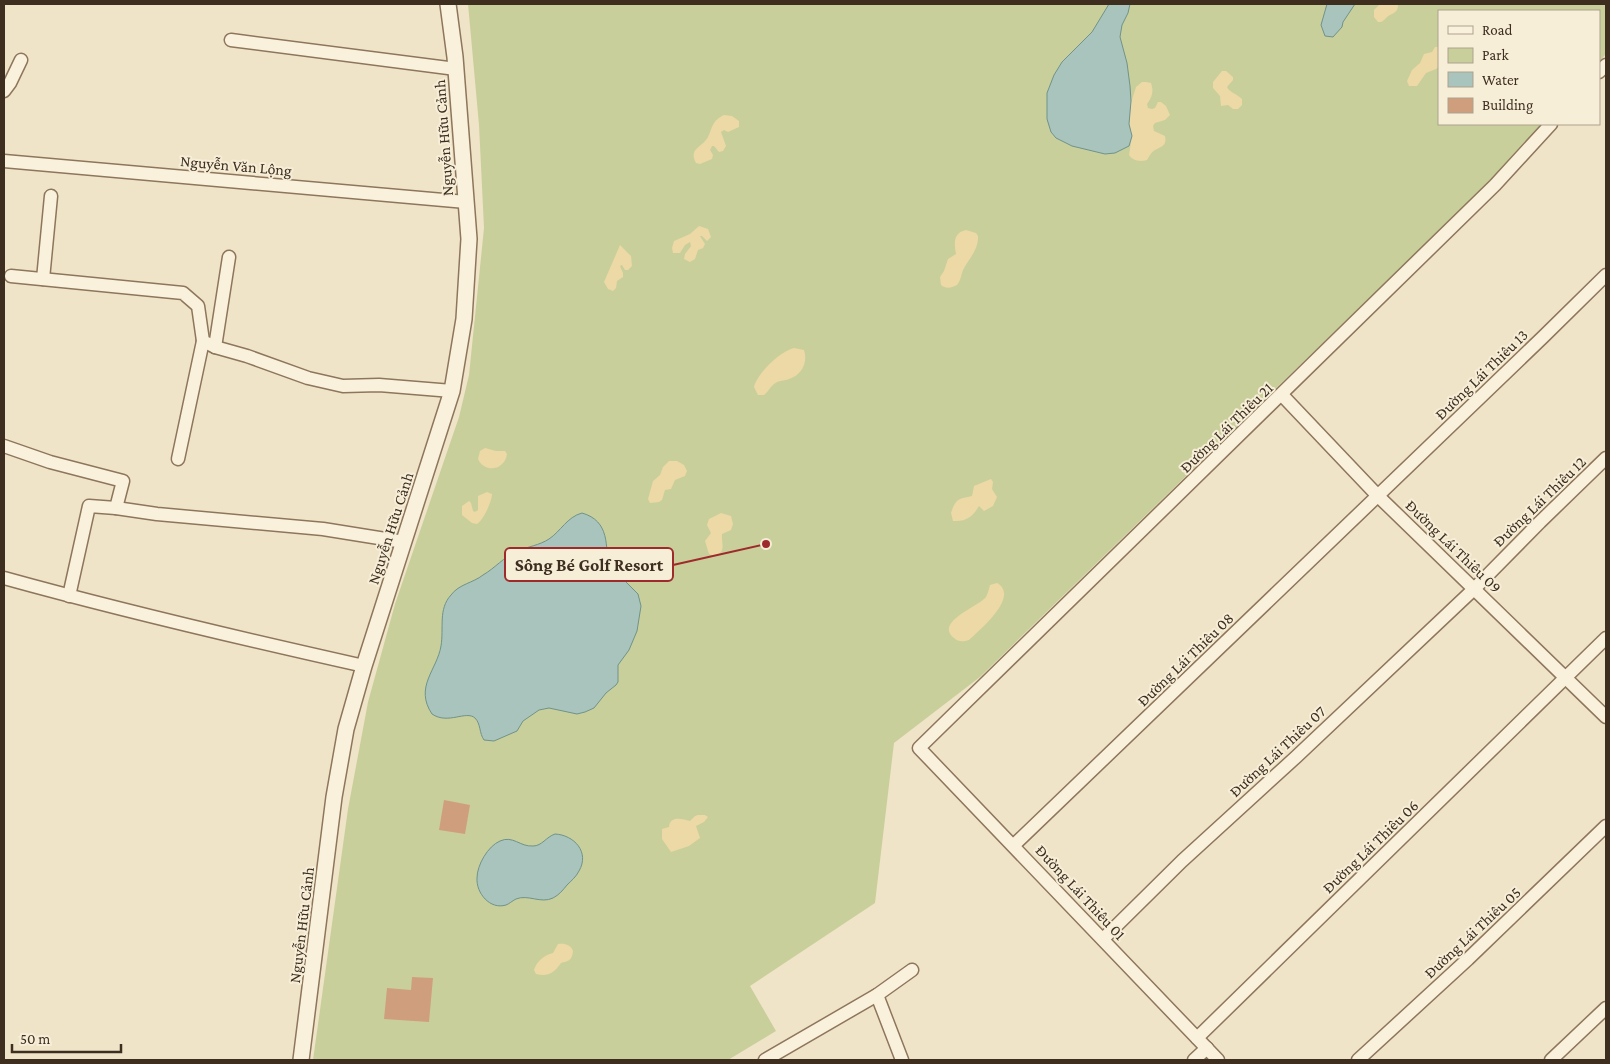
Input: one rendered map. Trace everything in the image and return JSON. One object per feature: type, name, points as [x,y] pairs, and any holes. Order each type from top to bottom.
[{"type":"street","name":"Nguyễn Hữu Cảnh","points":[[301,1060],[339,764],[350,713],[452,392],[464,319],[469,240],[456,68],[448,4]]},
{"type":"street","points":[[231,40],[456,68]]},
{"type":"street","points":[[4,91],[21,60]]},
{"type":"street","name":"Đường Lái Thiêu 21","points":[[919,748],[1282,395],[1494,185],[1550,125]]},
{"type":"street","name":"Nguyễn Văn Lộng","points":[[4,161],[466,202]]},
{"type":"street","points":[[43,279],[51,196]]},
{"type":"street","points":[[215,347],[230,257]]},
{"type":"street","name":"Đường Lái Thiêu 13","points":[[1378,495],[1606,275]]},
{"type":"street","points":[[11,276],[183,293],[198,306],[203,341],[178,459]]},
{"type":"street","points":[[203,341],[215,347],[248,356],[308,378],[343,386],[379,385],[452,392]]},
{"type":"street","name":"Đường Lái Thiêu 09","points":[[1282,395],[1378,495],[1606,717]]},
{"type":"street","points":[[4,446],[50,462],[123,481],[116,508]]},
{"type":"street","name":"Đường Lái Thiêu 12","points":[[1474,589],[1606,458]]},
{"type":"street","name":"Đường Lái Thiêu 08","points":[[1014,845],[1378,495]]},
{"type":"street","points":[[70,596],[88,506],[324,529],[404,542]]},
{"type":"street","points":[[4,578],[70,596],[364,666]]},
{"type":"street","name":"Đường Lái Thiêu 07","points":[[1103,939],[1182,861],[1296,757],[1474,589]]},
{"type":"street","name":"Đường Lái Thiêu 06","points":[[1197,1038],[1606,638]]},
{"type":"street","name":"Đường Lái Thiêu 01","points":[[919,748],[1218,1060]]},
{"type":"street","name":"Đường Lái Thiêu 05","points":[[1358,1060],[1468,959],[1606,826]]},
{"type":"street","points":[[768,1060],[877,995],[912,970]]},
{"type":"street","points":[[877,995],[902,1060]]},
{"type":"street","points":[[1551,1060],[1606,1008]]},
{"type":"street","points":[[1194,1060],[1207,1048]]},
{"type":"green space","points":[[468,4],[1606,4],[1606,54],[1600,61],[1600,10],[1438,10],[1438,125],[1542,125],[1490,182],[980,677],[894,743],[875,903],[750,986],[776,1031],[728,1060],[313,1060],[348,809],[368,702],[395,604],[459,417],[469,375],[484,228],[479,125]]},
{"type":"sand","points":[[1398,4],[1397,10],[1381,22],[1378,22],[1374,17],[1374,10],[1379,5]]},
{"type":"sand","points":[[1435,47],[1438,47],[1438,67],[1426,73],[1417,86],[1409,86],[1407,81],[1412,70],[1420,63],[1424,54],[1432,52]]},
{"type":"sand","points":[[1222,71],[1226,71],[1233,77],[1233,80],[1227,87],[1242,99],[1242,105],[1238,109],[1233,109],[1228,105],[1221,106],[1220,96],[1213,88],[1213,82]]},
{"type":"sand","points":[[1142,82],[1151,83],[1152,86],[1152,94],[1147,104],[1148,108],[1155,108],[1158,102],[1161,102],[1166,106],[1170,115],[1153,126],[1154,131],[1165,136],[1165,144],[1152,152],[1147,160],[1139,161],[1129,155],[1132,136],[1129,124],[1130,106],[1136,87]]},
{"type":"sand","points":[[724,115],[732,116],[739,121],[739,127],[728,132],[724,130],[721,132],[726,146],[723,151],[719,152],[712,146],[710,150],[713,155],[712,159],[700,164],[696,163],[694,158],[695,151],[706,140],[715,122]]},
{"type":"sand","points":[[699,226],[708,229],[711,237],[707,241],[700,236],[705,244],[703,248],[698,250],[695,259],[690,262],[684,259],[691,246],[690,242],[685,245],[680,253],[673,253],[674,241],[690,234]]},
{"type":"sand","points":[[966,230],[976,233],[978,236],[977,245],[957,285],[945,287],[941,285],[940,277],[948,259],[956,254],[955,239],[959,233]]},
{"type":"sand","points":[[620,245],[631,256],[632,266],[625,270],[622,265],[620,266],[623,277],[617,281],[616,288],[613,291],[608,289],[604,282]]},
{"type":"sand","points":[[794,348],[804,350],[805,359],[801,371],[794,377],[776,383],[764,395],[758,395],[754,387],[764,370],[776,358]]},
{"type":"sand","points":[[485,448],[505,451],[507,454],[503,464],[499,467],[490,468],[481,464],[478,459],[480,451]]},
{"type":"sand","points":[[669,461],[677,461],[684,465],[687,471],[685,476],[675,480],[671,489],[665,490],[662,500],[650,503],[648,499],[653,481],[660,475],[663,467]]},
{"type":"sand","points":[[991,479],[993,482],[992,489],[997,497],[993,506],[984,511],[979,506],[969,518],[953,521],[951,513],[956,502],[972,496],[974,486]]},
{"type":"sand","points":[[487,492],[492,494],[487,510],[477,524],[472,523],[462,515],[462,506],[469,501],[475,512],[478,510],[478,496]]},
{"type":"sand","points":[[721,513],[731,516],[733,524],[731,530],[722,534],[723,547],[721,552],[715,556],[709,554],[705,541],[711,533],[707,525],[709,519]]},
{"type":"sand","points":[[997,583],[1003,589],[1004,596],[996,612],[969,640],[961,641],[956,639],[949,632],[949,626],[960,615],[982,601],[986,597],[990,585]]},
{"type":"sand","points":[[698,815],[708,817],[704,822],[696,826],[700,838],[689,846],[671,852],[662,839],[662,829],[669,827],[674,819],[690,821]]},
{"type":"sand","points":[[558,944],[565,944],[571,947],[573,951],[571,959],[561,963],[550,973],[544,975],[536,974],[534,970],[539,961],[553,953]]},
{"type":"water","points":[[1109,4],[1130,4],[1122,25],[1120,37],[1127,63],[1130,86],[1129,124],[1132,136],[1129,146],[1115,153],[1105,154],[1072,146],[1056,138],[1051,132],[1047,119],[1047,93],[1054,75],[1062,62],[1092,32]]},
{"type":"water","points":[[1327,4],[1355,4],[1343,22],[1342,27],[1333,37],[1325,36],[1321,25]]},
{"type":"water","points":[[582,513],[598,522],[602,528],[605,535],[608,569],[621,577],[638,594],[641,606],[637,631],[629,650],[618,665],[618,682],[616,685],[606,693],[594,708],[577,714],[549,708],[539,710],[523,721],[517,731],[494,741],[484,740],[477,720],[471,716],[444,718],[432,714],[425,695],[426,687],[439,655],[442,639],[442,619],[447,600],[458,588],[479,578],[512,553],[549,539],[568,521]]},
{"type":"water","points":[[555,834],[574,841],[583,857],[578,873],[559,894],[548,900],[521,898],[500,906],[490,903],[485,899],[477,884],[477,873],[484,856],[491,847],[500,841],[509,839],[524,845],[536,846]]},
{"type":"building","points":[[444,800],[470,805],[465,834],[439,830]]},
{"type":"building","points":[[412,977],[433,978],[429,1022],[384,1019],[387,988],[411,990]]},
{"type":"place","name":"Sông Bé Golf Resort","points":[[766,544]]}]
